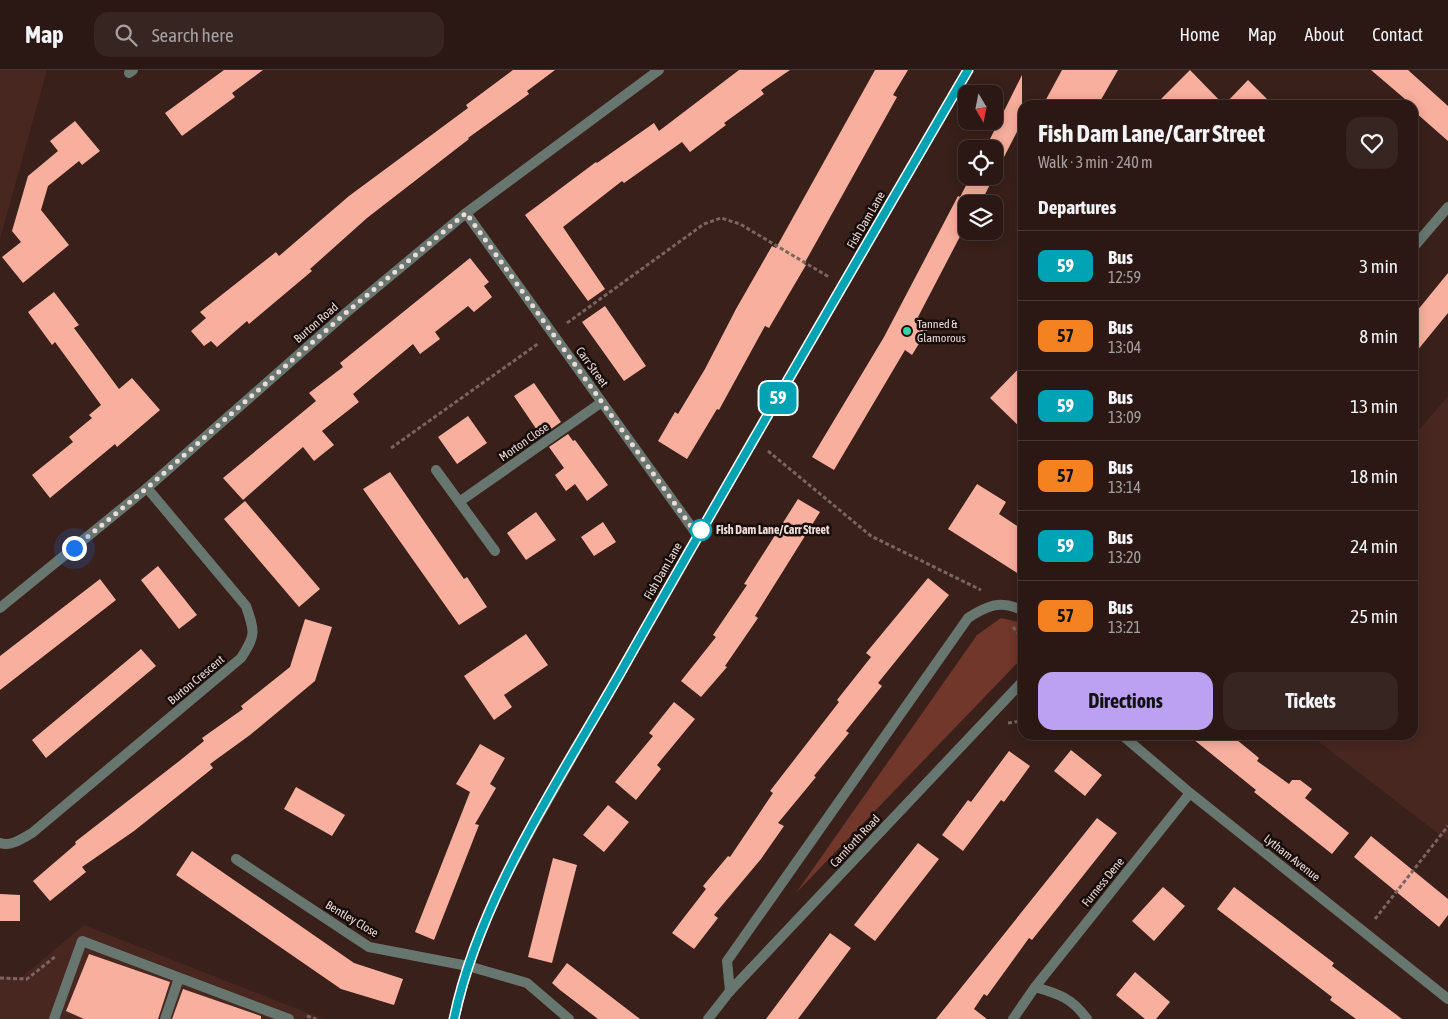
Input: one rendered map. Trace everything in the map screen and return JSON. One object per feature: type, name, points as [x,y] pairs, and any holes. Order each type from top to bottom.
[{"type":"street","name":"Burton Road","points":[[0,608],[147,488],[347,312],[466,213],[659,70]]},
{"type":"street","name":"Fish Dam Lane","points":[[454,1019],[468,966],[495,897],[698,536],[968,70]]},
{"type":"street","points":[[1418,243],[1448,207]]},
{"type":"street","name":"Carr Street","points":[[466,213],[698,536]]},
{"type":"street","name":"Morton Close","points":[[459,502],[602,402]]},
{"type":"street","points":[[436,470],[495,551]]},
{"type":"street","name":"Burton Crescent","points":[[0,843],[17,842],[32,833],[241,658],[253,641],[253,624],[246,606],[147,488]]},
{"type":"street","points":[[730,991],[727,961],[968,618],[986,606],[1011,605],[1018,608]]},
{"type":"street","name":"Carnforth Road","points":[[708,1019],[730,991],[1018,686]]},
{"type":"street","name":"Lytham Avenue","points":[[1128,740],[1190,793],[1448,999]]},
{"type":"street","name":"Furness Dene","points":[[1013,1019],[1034,987],[1190,793]]},
{"type":"street","name":"Bentley Close","points":[[236,859],[369,947],[468,966],[527,983],[569,1019]]},
{"type":"street","points":[[54,1019],[82,941],[289,1019]]},
{"type":"street","points":[[165,1019],[179,978]]},
{"type":"street","points":[[1034,987],[1057,994],[1076,1004],[1087,1019]]},
{"type":"path","points":[[391,448],[704,224],[721,218],[740,224],[843,286]]},
{"type":"path","points":[[754,439],[871,536],[1011,605]]},
{"type":"path","points":[[1366,932],[1448,826]]},
{"type":"shaded area","points":[[0,70],[47,70],[0,239]]},
{"type":"shaded area","points":[[1448,396],[1448,841],[1319,742],[1320,740],[1418,740],[1418,431]]},
{"type":"shaded area","points":[[1001,618],[1018,622],[1018,662],[796,893],[977,635]]},
{"type":"shaded area","points":[[84,925],[323,1019],[0,1019],[0,976],[22,977]]},
{"type":"building","points":[[224,70],[263,70],[232,93],[235,97],[182,136],[165,113]]},
{"type":"building","points":[[513,70],[555,70],[527,91],[529,94],[468,138],[367,218],[310,269],[312,271],[249,324],[247,321],[217,347],[211,341],[204,346],[191,331],[206,318],[200,312],[276,252],[279,256],[349,196],[468,108],[466,105]]},
{"type":"building","points":[[739,70],[790,70],[761,90],[764,94],[724,123],[726,125],[690,152],[682,142],[624,183],[622,181],[563,227],[605,289],[588,301],[525,215],[596,162],[654,123],[659,131]]},
{"type":"building","points":[[875,70],[908,70],[893,95],[897,97],[804,264],[806,265],[769,328],[765,326],[719,410],[717,409],[687,459],[658,441],[675,412],[678,414],[705,369],[772,246],[776,248]]},
{"type":"building","points":[[1062,70],[1118,70],[1101,100],[1046,100]]},
{"type":"building","points":[[1190,70],[1219,100],[1160,100]]},
{"type":"building","points":[[1371,70],[1408,70],[1448,106],[1448,141],[1418,115],[1418,100],[1406,100]]},
{"type":"building","points":[[1022,75],[1022,100],[1018,100],[1018,130],[1003,159],[1003,140],[990,140],[994,130],[1003,130],[1003,113]]},
{"type":"building","points":[[1248,80],[1268,100],[1229,100]]},
{"type":"building","points":[[75,121],[100,151],[82,165],[79,161],[48,186],[41,210],[69,245],[23,283],[2,257],[21,242],[12,231],[28,176],[58,151],[50,141]]},
{"type":"building","points":[[966,185],[990,185],[985,195],[961,195]]},
{"type":"building","points":[[958,196],[958,240],[918,317],[931,324],[912,355],[905,350],[834,470],[812,457],[884,337]]},
{"type":"building","points":[[470,258],[489,282],[484,286],[492,297],[474,312],[468,306],[435,332],[440,339],[420,354],[413,344],[353,394],[359,402],[322,431],[334,445],[314,461],[303,447],[243,500],[223,478],[316,401],[309,393],[343,367],[340,363]]},
{"type":"building","points":[[1448,273],[1448,313],[1418,350],[1418,310]]},
{"type":"building","points":[[54,292],[79,325],[74,328],[119,389],[132,378],[160,410],[117,447],[115,444],[50,498],[32,475],[73,442],[69,437],[92,418],[89,415],[101,405],[55,342],[52,345],[28,312]]},
{"type":"building","points":[[605,306],[646,366],[624,381],[582,322]]},
{"type":"building","points":[[1018,369],[1018,425],[990,398]]},
{"type":"building","points":[[534,383],[561,422],[541,436],[514,396]]},
{"type":"building","points":[[468,416],[487,443],[457,464],[438,437]]},
{"type":"building","points":[[568,434],[573,441],[575,440],[608,485],[587,501],[575,484],[566,491],[555,475],[564,468],[549,447]]},
{"type":"building","points":[[390,472],[464,579],[467,577],[487,607],[459,625],[363,489]]},
{"type":"building","points":[[977,484],[1006,502],[999,514],[1018,526],[1018,573],[948,529]]},
{"type":"building","points":[[798,499],[820,512],[755,616],[758,618],[725,666],[727,667],[701,697],[681,681],[716,637],[713,635],[747,585],[744,584]]},
{"type":"building","points":[[245,501],[320,589],[299,607],[224,519]]},
{"type":"building","points":[[536,512],[556,540],[526,560],[507,533]]},
{"type":"building","points":[[603,522],[616,542],[594,556],[581,537]]},
{"type":"building","points":[[158,566],[197,615],[179,629],[141,580]]},
{"type":"building","points":[[928,578],[949,595],[878,683],[882,686],[846,731],[849,733],[814,776],[816,777],[778,823],[784,826],[761,859],[714,915],[718,918],[694,949],[672,933],[706,889],[703,886],[728,856],[730,857],[773,793],[770,791],[839,702],[837,700],[871,657],[866,653]]},
{"type":"building","points":[[100,579],[116,600],[0,690],[0,656]]},
{"type":"building","points":[[305,619],[332,627],[315,681],[250,735],[210,764],[213,768],[134,831],[82,867],[86,872],[50,901],[33,881],[76,844],[75,842],[204,741],[202,738],[243,709],[241,706],[290,667]]},
{"type":"building","points":[[526,634],[548,665],[504,695],[512,707],[494,720],[464,676]]},
{"type":"building","points":[[141,649],[156,666],[46,758],[32,740]]},
{"type":"building","points":[[674,702],[695,719],[657,765],[661,769],[636,800],[615,782],[653,736],[649,733]]},
{"type":"building","points":[[1194,740],[1237,740],[1259,758],[1257,761],[1289,784],[1292,780],[1300,780],[1312,789],[1305,798],[1349,833],[1332,854],[1254,792],[1256,790]]},
{"type":"building","points":[[480,744],[505,758],[490,784],[496,788],[475,824],[479,825],[434,940],[415,932],[470,792],[456,784]]},
{"type":"building","points":[[1071,750],[1102,775],[1085,796],[1054,771]]},
{"type":"building","points":[[1009,751],[1030,766],[1004,802],[1001,800],[963,851],[942,835],[968,800],[971,802]]},
{"type":"building","points":[[296,787],[345,815],[332,836],[284,809]]},
{"type":"building","points":[[608,805],[629,822],[604,852],[583,835]]},
{"type":"building","points":[[1097,818],[1117,833],[1032,940],[1029,938],[987,996],[984,994],[974,1009],[987,1019],[936,1019]]},
{"type":"building","points":[[1371,836],[1448,899],[1448,915],[1439,927],[1354,857]]},
{"type":"building","points":[[918,843],[939,859],[875,941],[854,925]]},
{"type":"building","points":[[192,851],[354,963],[403,979],[394,1005],[341,989],[176,875]]},
{"type":"building","points":[[553,858],[577,865],[552,963],[528,957]]},
{"type":"building","points":[[1163,887],[1185,906],[1154,941],[1132,921]]},
{"type":"building","points":[[1234,887],[1334,963],[1332,966],[1402,1019],[1356,1019],[1330,1000],[1332,997],[1217,909]]},
{"type":"building","points":[[0,894],[20,895],[20,921],[0,921]]},
{"type":"building","points":[[830,933],[851,948],[822,987],[798,1019],[766,1019]]},
{"type":"building","points":[[89,954],[170,982],[158,1019],[84,1019],[66,1011]]},
{"type":"building","points":[[567,963],[640,1019],[598,1019],[560,990],[552,983]]},
{"type":"building","points":[[1135,972],[1170,1002],[1156,1019],[1145,1019],[1116,995]]},
{"type":"building","points":[[183,989],[261,1016],[261,1019],[172,1019]]},
{"type":"bus line","name":"59","points":[[454,1019],[468,966],[495,897],[534,824],[698,536],[968,70]]},
{"type":"place","name":"Tanned & Glamorous","points":[[907,331]]},
{"type":"place","name":"Fish Dam Lane/Carr Street","points":[[701,530]]},
{"type":"route","points":[[74,548],[147,488],[347,312],[466,213],[698,536],[701,530]]}]
